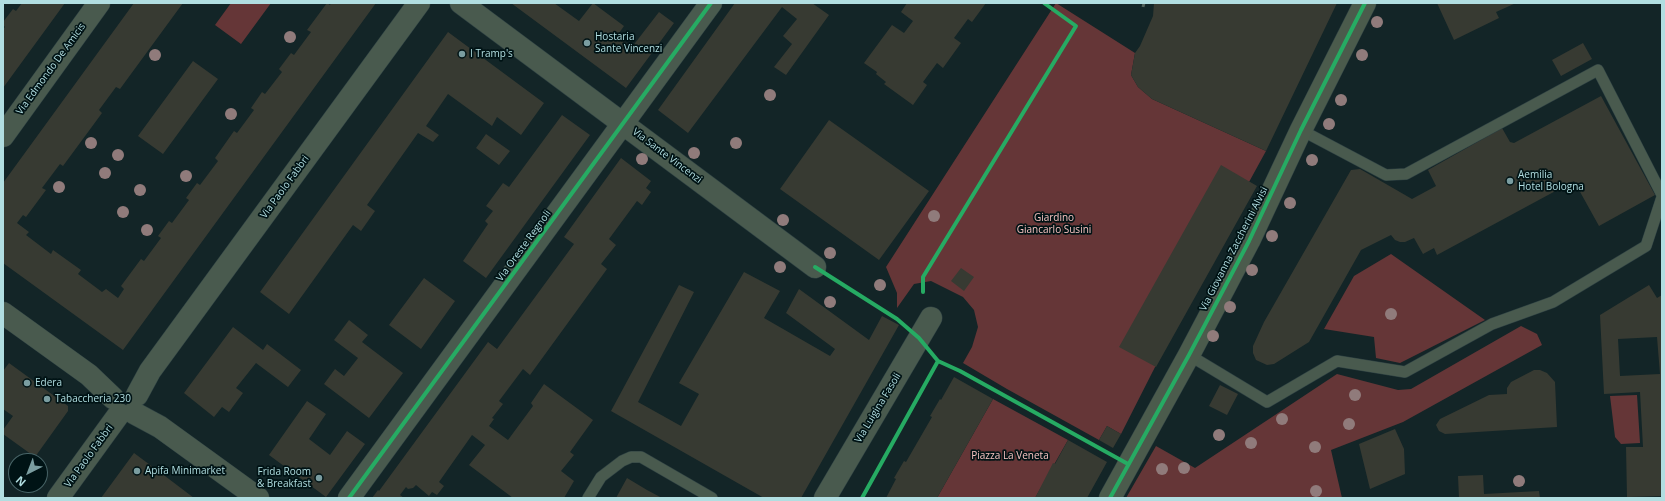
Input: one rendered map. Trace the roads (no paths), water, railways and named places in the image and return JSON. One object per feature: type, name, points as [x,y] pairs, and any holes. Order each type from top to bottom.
[{"type":"street","name":"Via Edmondo De Amicis","points":[[3,136],[99,3]]},
{"type":"street","name":"Via Paolo Fabbri","points":[[58,498],[127,401],[419,3]]},
{"type":"street","name":"Via Sante Vincenzi","points":[[461,3],[815,267]]},
{"type":"street","name":"Via Oreste Regnoli","points":[[349,498],[624,124],[711,3]]},
{"type":"street","name":"Via Giovanna Zaccherini Alvisi","points":[[1110,498],[1189,355],[1249,240],[1301,130],[1364,3]]},
{"type":"street","points":[[3,313],[127,401],[160,427],[258,498]]},
{"type":"street","name":"Via Luigina Fasoli","points":[[825,498],[931,318]]},
{"type":"lane","points":[[1189,355],[1267,402],[1337,361],[1405,372],[1492,324],[1553,302],[1646,246],[1662,196],[1598,70],[1406,174],[1386,175],[1341,153],[1301,130]]},
{"type":"lane","points":[[588,498],[601,477],[622,461],[631,457],[641,457],[712,498]]},
{"type":"railway","points":[[1143,7],[1144,3]]},
{"type":"place","name":"Hostaria Sante Vincenzi","points":[[587,43]]},
{"type":"place","name":"I Tramp's","points":[[462,54]]},
{"type":"place","name":"Aemilia Hotel Bologna","points":[[1510,181]]},
{"type":"place","name":"Edera","points":[[27,383]]},
{"type":"place","name":"Tabaccheria 230","points":[[47,399]]},
{"type":"place","name":"Apifa Minimarket","points":[[137,471]]},
{"type":"place","name":"Frida Room & Breakfast","points":[[319,478]]},
{"type":"park label","name":"Giardino Giancarlo Susini","points":[[1054,224]]},
{"type":"park label","name":"Piazza La Veneta","points":[[1010,456]]}]
